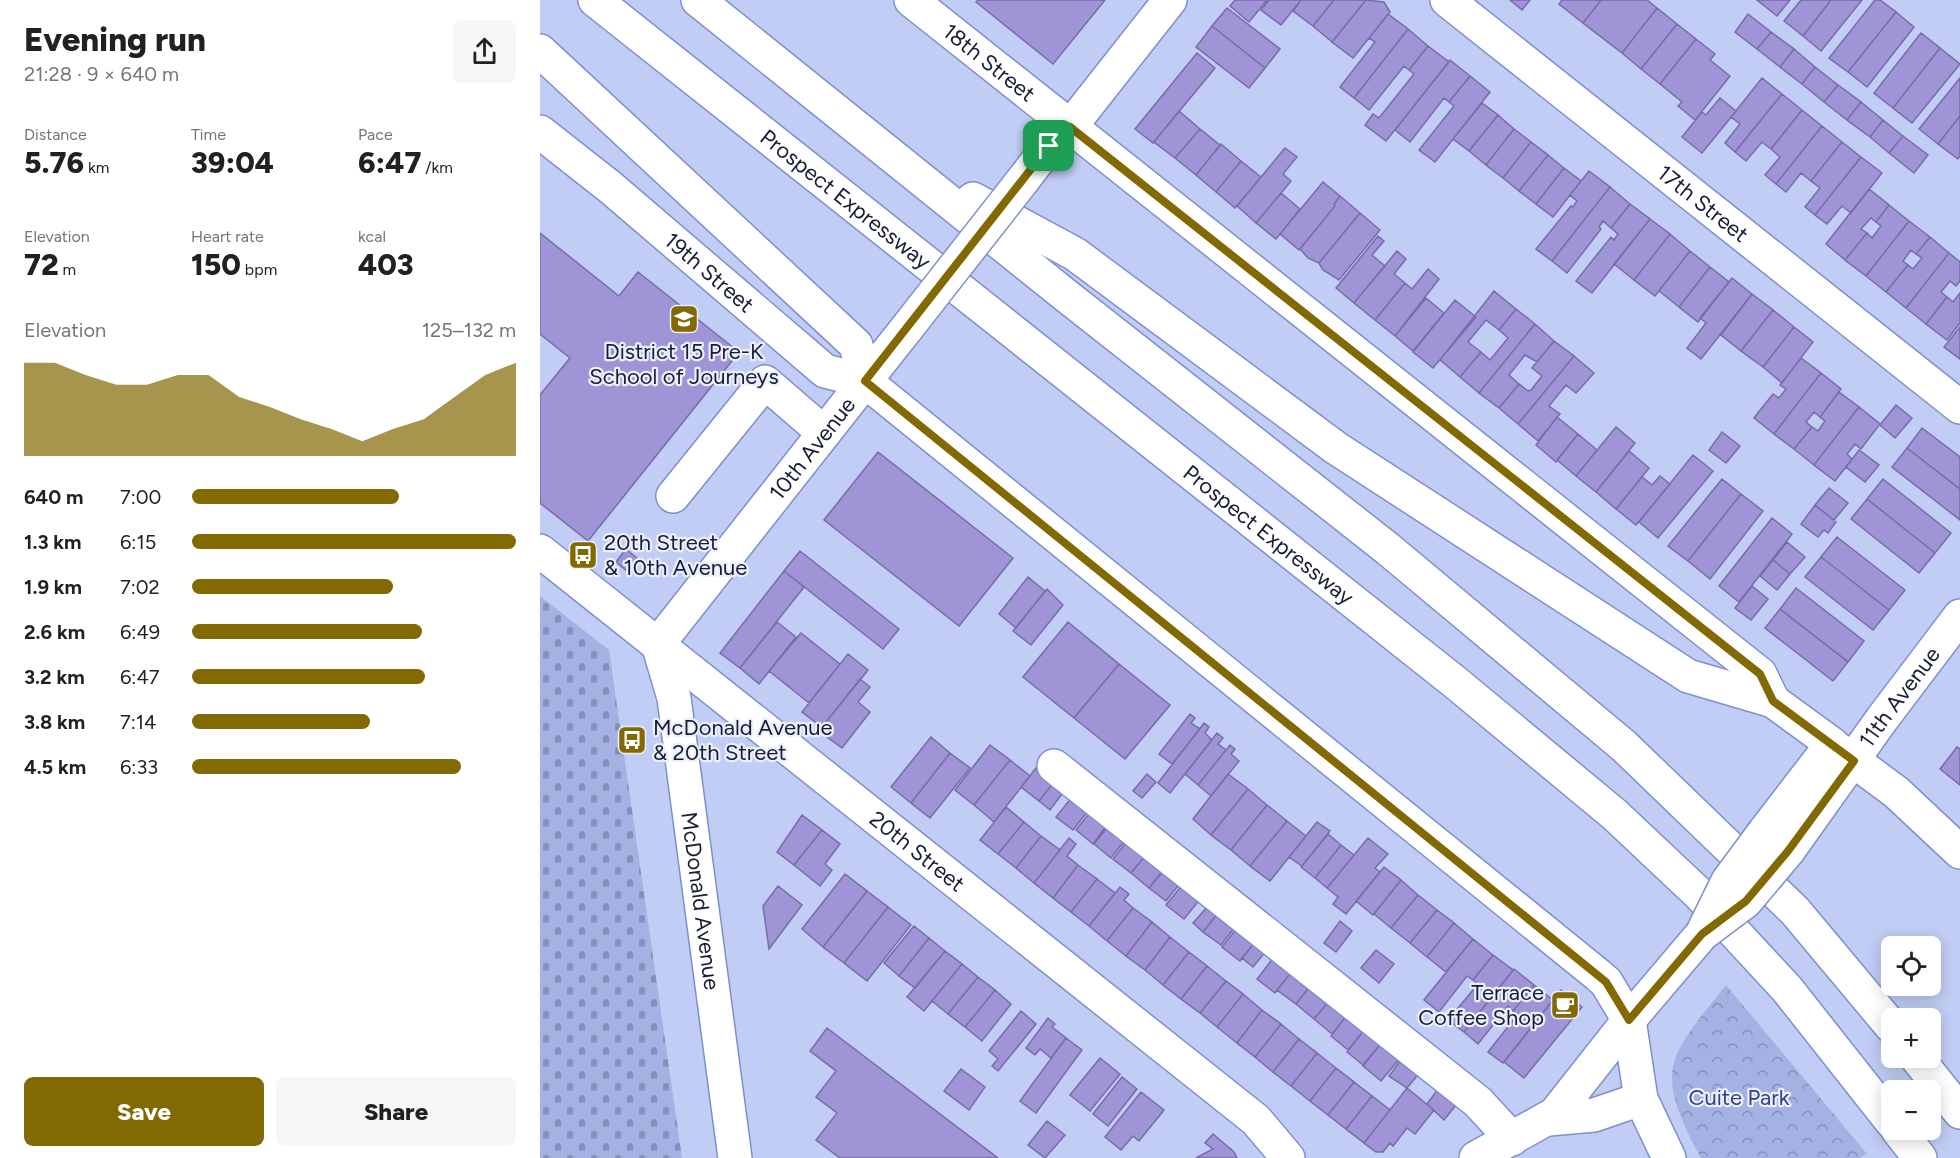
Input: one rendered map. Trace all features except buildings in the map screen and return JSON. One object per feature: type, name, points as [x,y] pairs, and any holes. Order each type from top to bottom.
[{"type":"main road","name":"Prospect Expressway","points":[[595,0],[1456,683],[1614,814],[1699,894],[1787,989],[1881,1108]]},
{"type":"main road","points":[[698,0],[1064,294],[1388,549],[1624,746],[1795,911],[1881,1014]]},
{"type":"main road","name":"18th Street","points":[[911,0],[1760,674],[1773,701],[1896,792],[1960,852]]},
{"type":"main road","name":"10th Avenue","points":[[658,644],[1049,146],[1070,127],[1170,0]]},
{"type":"main road","name":"17th Street","points":[[1447,0],[1960,408]]},
{"type":"main road","points":[[540,51],[856,345],[865,381]]},
{"type":"main road","name":"19th Street","points":[[540,132],[610,187],[825,371],[865,381],[1606,982],[1629,1020],[1641,1099],[1669,1158]]},
{"type":"main road","points":[[897,159],[1075,254],[1336,448],[1688,676],[1773,701]]},
{"type":"main road","points":[[673,496],[765,382],[824,433]]},
{"type":"main road","name":"20th Street","points":[[540,551],[1256,1120],[1288,1158]]},
{"type":"main road","name":"11th Avenue","points":[[1629,1020],[1695,942],[1728,881],[1777,841],[1843,753],[1882,719],[1960,616]]},
{"type":"main road","name":"McDonald Avenue","points":[[658,644],[674,698],[735,1158]]},
{"type":"main road","points":[[1054,766],[1478,1102],[1512,1139]]},
{"type":"main road","points":[[1549,1119],[1629,1020]]},
{"type":"main road","points":[[1925,1068],[1960,1113]]},
{"type":"main road","points":[[1476,1158],[1549,1119],[1594,1114],[1641,1099]]},
{"type":"main road","points":[[1906,1140],[1920,1158]]},
{"type":"green space","points":[[540,596],[609,650],[682,1158],[540,1158]]},
{"type":"green space","name":"Cuite Park","points":[[1726,985],[1867,1154],[1859,1158],[1701,1158],[1676,1104],[1672,1084],[1673,1066],[1690,1031]]},
{"type":"place","name":"District 15 Pre-K School of Journeys","points":[[684,319]]},
{"type":"place","name":"20th Street & 10th Avenue","points":[[583,555]]},
{"type":"place","name":"McDonald Avenue & 20th Street","points":[[632,740]]},
{"type":"place","name":"Terrace Coffee Shop","points":[[1565,1005]]},
{"type":"route","points":[[1070,127],[1760,674],[1773,701],[1854,761],[1788,851],[1746,901],[1702,934],[1629,1020],[1606,982],[865,381],[1049,146],[1070,127]]}]
